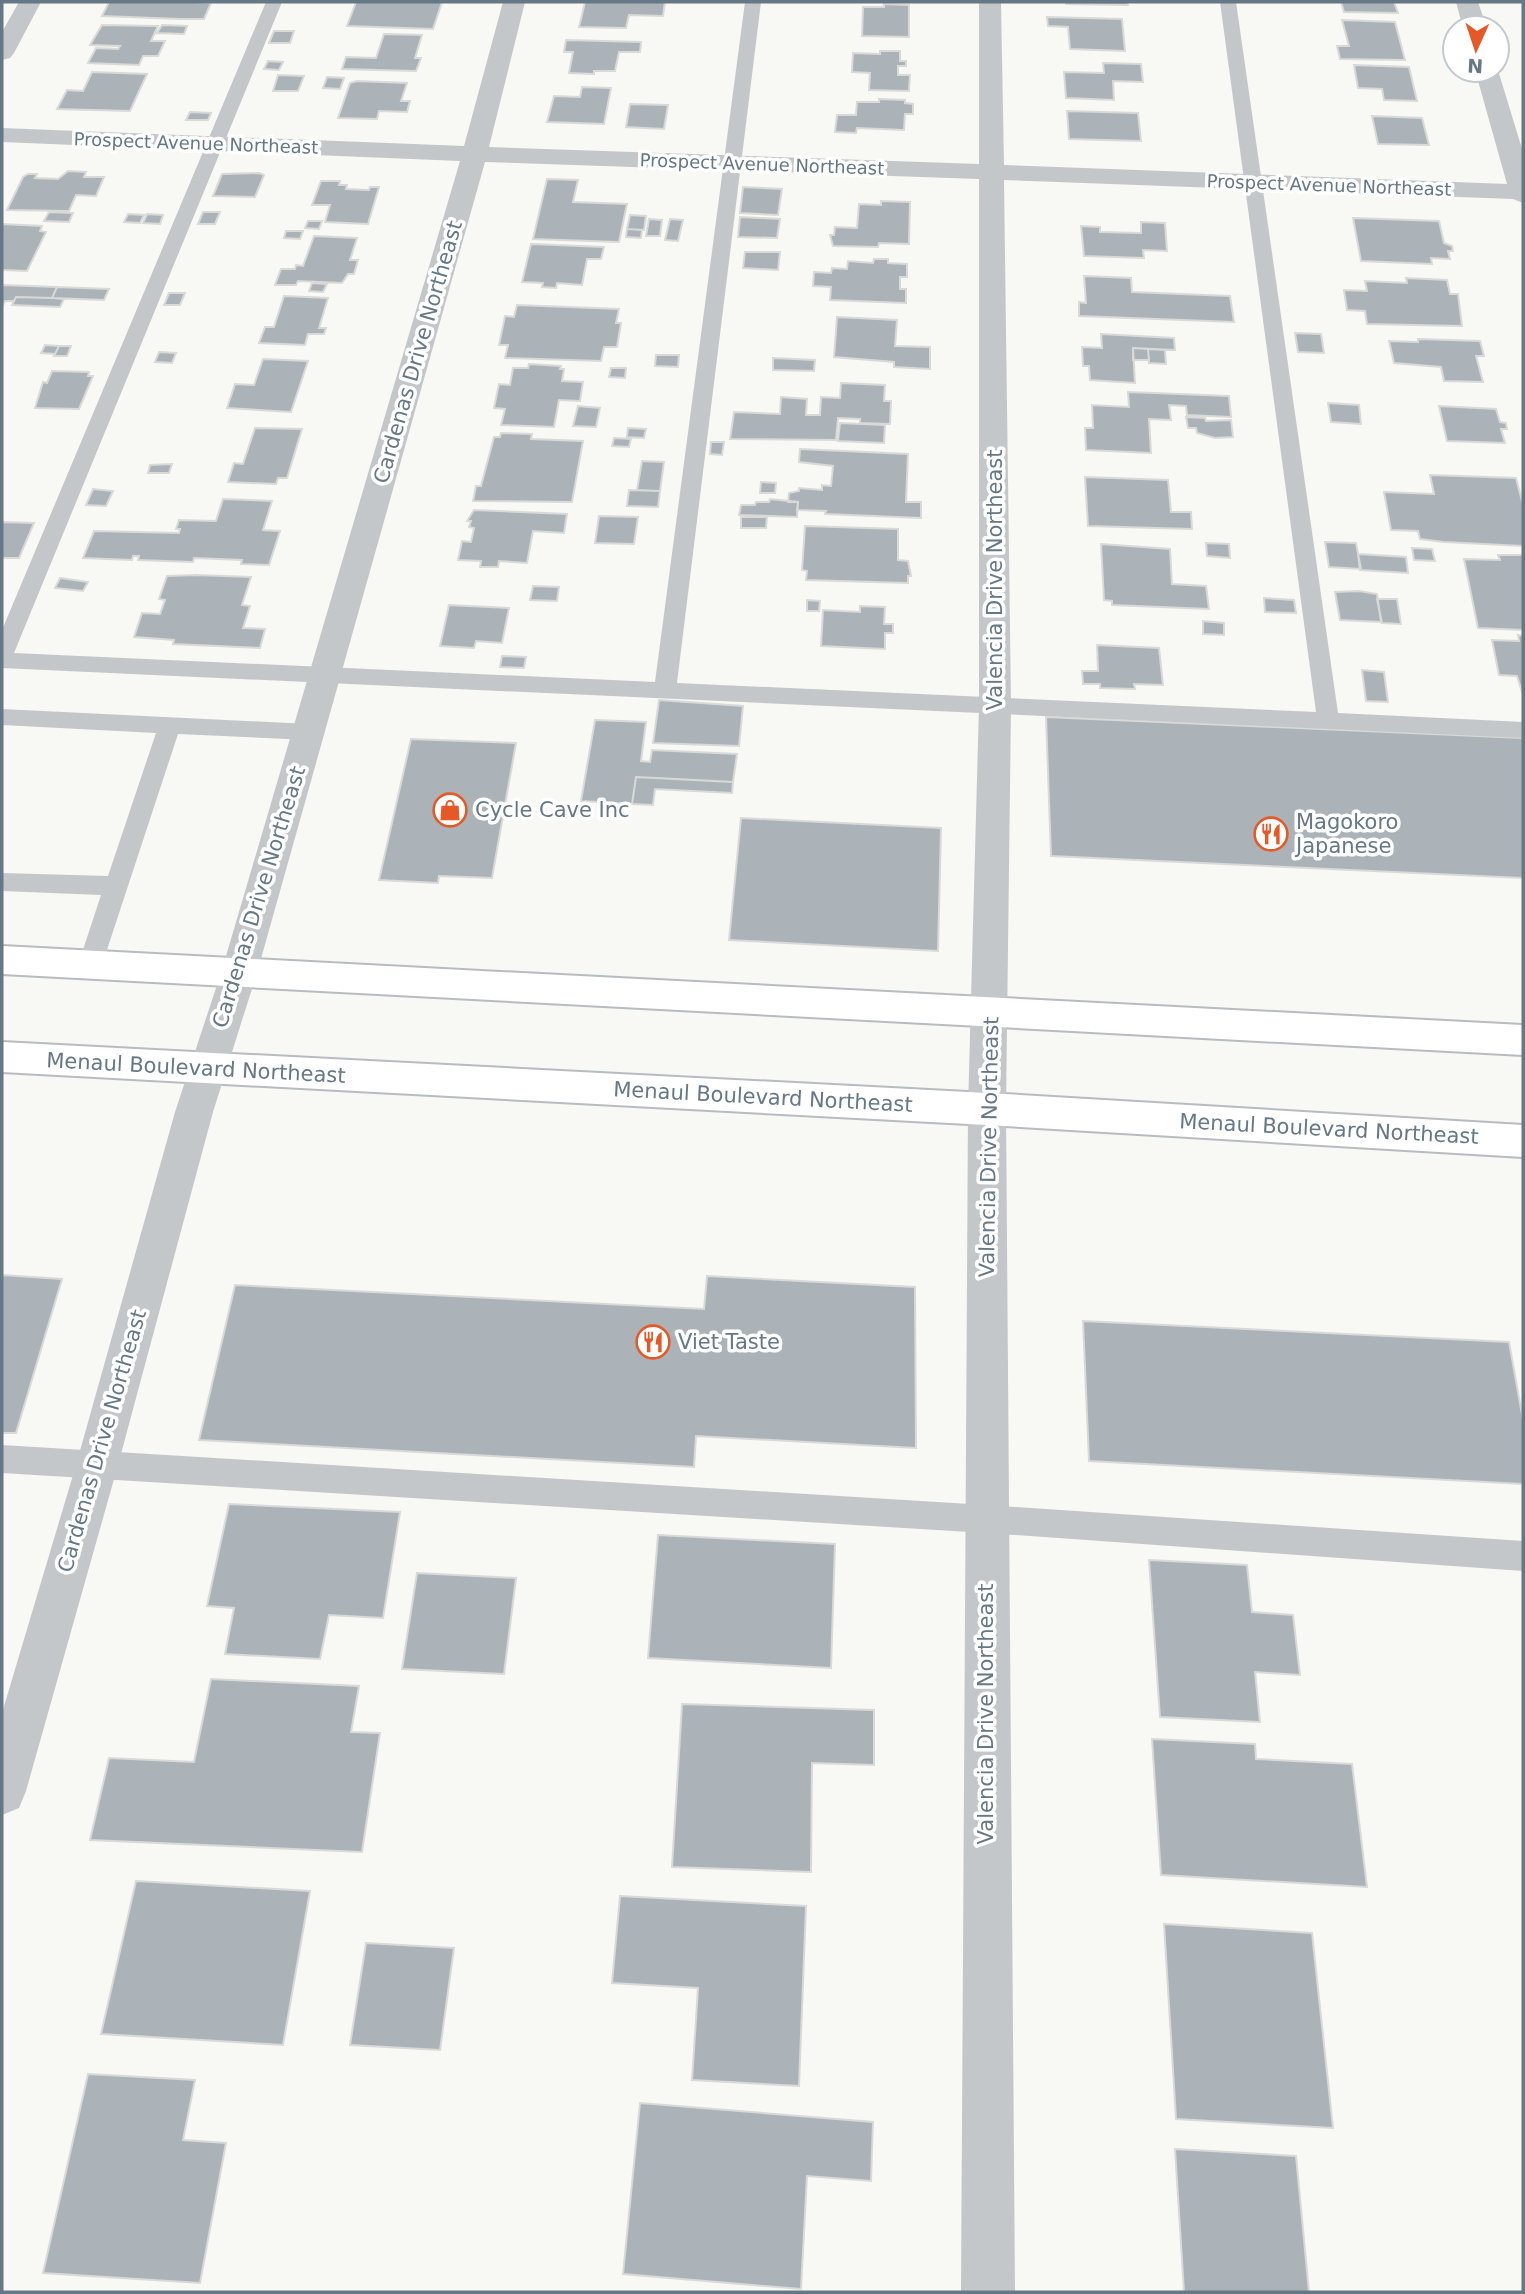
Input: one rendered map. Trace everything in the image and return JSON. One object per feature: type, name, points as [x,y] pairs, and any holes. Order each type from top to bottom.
[{"type":"main road","points":[[2,960],[1523,1040]]},
{"type":"main road","name":"Menaul Boulevard Northeast","points":[[2,1057],[987,1109],[1523,1141]]},
{"type":"street","points":[[2,53],[30,2]]},
{"type":"street","name":"Cardenas Drive Northeast","points":[[2,1791],[97,1465],[206,1069],[239,973],[475,156],[514,2]]},
{"type":"street","name":"Valencia Drive Northeast","points":[[988,2292],[987,1109],[995,705],[990,2]]},
{"type":"street","points":[[1491,84],[1523,193]]},
{"type":"street","name":"Prospect Avenue Northeast","points":[[2,135],[475,156],[993,171],[1523,193]]},
{"type":"lane","points":[[274,2],[2,658],[1523,730]]},
{"type":"lane","points":[[665,690],[753,2]]},
{"type":"lane","points":[[1228,2],[1328,720]]},
{"type":"lane","points":[[4,723],[170,725],[309,732]]},
{"type":"lane","points":[[90,965],[170,725]]},
{"type":"lane","points":[[2,882],[116,886]]},
{"type":"lane","points":[[2,1459],[986,1519],[1523,1556]]},
{"type":"building","points":[[109,2],[211,3],[204,19],[180,19],[102,16]]},
{"type":"building","points":[[356,2],[442,2],[433,29],[347,26]]},
{"type":"building","points":[[585,2],[665,2],[663,16],[629,15],[626,28],[579,27]]},
{"type":"building","points":[[1127,2],[1128,5],[1066,4]]},
{"type":"building","points":[[1341,2],[1394,2],[1398,13],[1344,12]]},
{"type":"building","points":[[884,4],[909,5],[909,37],[862,36],[863,7],[884,7]]},
{"type":"building","points":[[1047,17],[1122,19],[1125,51],[1070,49],[1068,27],[1048,26]]},
{"type":"building","points":[[1342,20],[1395,22],[1405,60],[1340,59],[1337,46],[1349,46]]},
{"type":"building","points":[[102,25],[158,26],[151,41],[165,41],[158,56],[143,56],[139,65],[88,63],[96,48],[118,49],[120,46],[90,45]]},
{"type":"building","points":[[162,25],[187,26],[184,34],[157,33]]},
{"type":"building","points":[[274,31],[294,31],[290,43],[269,43]]},
{"type":"building","points":[[384,34],[422,35],[415,58],[421,58],[416,71],[342,69],[346,57],[376,58]]},
{"type":"building","points":[[566,40],[641,42],[640,52],[619,52],[615,71],[594,71],[594,74],[569,73],[573,52],[564,52]]},
{"type":"building","points":[[880,51],[900,51],[900,61],[906,61],[906,66],[898,66],[898,75],[910,75],[909,91],[869,90],[870,73],[852,72],[853,53],[880,54]]},
{"type":"building","points":[[268,61],[283,62],[279,70],[264,69]]},
{"type":"building","points":[[1103,63],[1141,64],[1143,82],[1113,81],[1114,100],[1066,98],[1064,72],[1104,73]]},
{"type":"building","points":[[1354,65],[1409,67],[1417,101],[1384,100],[1382,89],[1358,88]]},
{"type":"building","points":[[92,72],[147,74],[130,111],[57,109],[67,90],[83,91]]},
{"type":"building","points":[[278,75],[304,76],[298,91],[273,91]]},
{"type":"building","points":[[327,77],[344,78],[340,89],[323,88]]},
{"type":"building","points":[[350,83],[407,83],[401,101],[410,101],[407,112],[379,111],[377,119],[338,118]]},
{"type":"building","points":[[582,87],[611,88],[604,124],[547,122],[554,96],[580,97]]},
{"type":"building","points":[[879,99],[905,100],[905,103],[913,104],[913,114],[905,114],[904,130],[857,128],[856,133],[835,132],[837,115],[856,115],[857,102],[879,102]]},
{"type":"building","points":[[630,104],[668,105],[664,129],[626,127]]},
{"type":"building","points":[[1067,111],[1138,113],[1141,141],[1069,139]]},
{"type":"building","points":[[190,112],[211,113],[208,120],[186,120]]},
{"type":"building","points":[[1372,116],[1422,118],[1429,145],[1378,144]]},
{"type":"building","points":[[68,171],[86,172],[84,177],[104,177],[96,196],[76,195],[69,211],[7,210],[23,177],[37,174],[35,178],[58,179]]},
{"type":"building","points":[[222,174],[264,175],[255,197],[213,196]]},
{"type":"building","points":[[547,179],[578,180],[573,202],[627,204],[619,242],[533,239]]},
{"type":"building","points":[[321,181],[340,181],[339,185],[347,185],[346,189],[369,190],[370,187],[379,187],[368,224],[325,222],[330,205],[312,205]]},
{"type":"building","points":[[743,187],[782,189],[778,215],[740,213]]},
{"type":"building","points":[[881,201],[910,202],[909,244],[879,243],[878,247],[833,246],[830,235],[834,235],[835,227],[857,228],[859,204],[881,205]]},
{"type":"building","points":[[49,212],[73,213],[69,222],[44,221]]},
{"type":"building","points":[[203,212],[220,212],[215,224],[198,224]]},
{"type":"building","points":[[128,214],[144,215],[140,223],[124,222]]},
{"type":"building","points":[[147,214],[163,215],[160,224],[143,223]]},
{"type":"building","points":[[630,215],[646,216],[644,230],[627,229]]},
{"type":"building","points":[[740,217],[780,219],[777,238],[738,237]]},
{"type":"building","points":[[1353,218],[1439,221],[1444,243],[1452,246],[1453,251],[1448,251],[1450,259],[1431,258],[1432,264],[1361,261]]},
{"type":"building","points":[[649,219],[662,220],[660,236],[646,236]]},
{"type":"building","points":[[670,219],[683,220],[678,241],[665,240]]},
{"type":"building","points":[[308,221],[322,221],[319,229],[305,228]]},
{"type":"building","points":[[1141,222],[1165,223],[1167,251],[1143,250],[1144,258],[1084,256],[1081,226],[1100,227],[1100,232],[1141,233]]},
{"type":"building","points":[[2,224],[42,226],[40,231],[46,232],[27,271],[2,270]]},
{"type":"building","points":[[627,229],[642,230],[641,238],[626,237]]},
{"type":"building","points":[[286,231],[303,231],[300,239],[284,238]]},
{"type":"building","points":[[314,236],[357,238],[350,260],[358,260],[354,274],[348,274],[342,283],[298,281],[296,285],[275,285],[281,269],[303,266]]},
{"type":"building","points":[[531,244],[604,247],[601,259],[587,259],[582,285],[557,283],[556,288],[542,287],[543,283],[522,282]]},
{"type":"building","points":[[745,252],[780,252],[778,270],[743,268]]},
{"type":"building","points":[[874,259],[907,264],[907,277],[900,277],[900,289],[906,289],[906,303],[830,300],[831,287],[813,286],[814,272],[831,273],[832,268],[847,269],[848,261],[873,263]]},
{"type":"building","points":[[1084,276],[1131,278],[1132,292],[1230,296],[1234,322],[1079,316],[1079,302],[1086,303]]},
{"type":"building","points":[[1406,278],[1447,280],[1450,294],[1458,294],[1462,326],[1367,324],[1365,311],[1347,310],[1344,290],[1367,291],[1365,281],[1407,283]]},
{"type":"building","points":[[312,283],[327,284],[323,292],[309,291]]},
{"type":"building","points":[[2,285],[57,287],[52,298],[16,297],[14,301],[5,301],[2,307]]},
{"type":"building","points":[[57,287],[109,289],[104,300],[52,298]]},
{"type":"building","points":[[169,293],[185,293],[180,305],[164,305]]},
{"type":"building","points":[[284,296],[328,298],[319,328],[326,328],[324,334],[308,334],[305,345],[259,343],[265,327],[274,327]]},
{"type":"building","points":[[16,297],[64,299],[60,307],[12,305]]},
{"type":"building","points":[[517,305],[619,309],[616,323],[621,323],[617,347],[604,347],[601,361],[505,358],[508,345],[499,345],[505,316],[514,317]]},
{"type":"building","points":[[837,317],[897,320],[895,346],[930,347],[930,369],[894,367],[894,362],[834,357]]},
{"type":"building","points":[[1295,333],[1321,334],[1324,353],[1298,352]]},
{"type":"building","points":[[1101,334],[1174,338],[1175,350],[1133,348],[1135,383],[1090,380],[1089,366],[1083,366],[1082,347],[1102,348]]},
{"type":"building","points":[[1418,339],[1480,341],[1484,356],[1476,356],[1483,382],[1444,381],[1441,367],[1394,363],[1389,341],[1418,342]]},
{"type":"building","points":[[45,345],[59,346],[55,354],[41,353]]},
{"type":"building","points":[[59,346],[71,346],[67,356],[54,356]]},
{"type":"building","points":[[1133,348],[1148,349],[1149,360],[1133,360]]},
{"type":"building","points":[[1148,349],[1165,350],[1166,364],[1149,363]]},
{"type":"building","points":[[159,352],[176,353],[172,363],[155,362]]},
{"type":"building","points":[[656,355],[679,355],[678,367],[655,366]]},
{"type":"building","points":[[773,358],[815,360],[814,371],[773,370]]},
{"type":"building","points":[[263,359],[308,361],[291,412],[227,408],[235,384],[254,385]]},
{"type":"building","points":[[529,364],[561,366],[560,369],[564,369],[562,381],[583,382],[580,401],[559,400],[554,427],[501,425],[505,409],[494,408],[499,384],[510,385],[513,368],[528,368]]},
{"type":"building","points":[[611,368],[626,368],[625,378],[609,377]]},
{"type":"building","points":[[52,371],[89,372],[88,376],[93,376],[79,409],[35,408],[43,382],[47,383]]},
{"type":"building","points":[[841,383],[885,385],[884,401],[891,401],[890,424],[860,423],[860,419],[838,418],[836,440],[730,439],[734,412],[780,414],[781,397],[807,399],[806,415],[820,415],[821,397],[840,398]]},
{"type":"building","points":[[1128,392],[1229,396],[1231,417],[1187,415],[1186,406],[1169,405],[1171,420],[1149,419],[1151,453],[1086,450],[1085,428],[1093,428],[1092,405],[1129,407]]},
{"type":"building","points":[[1328,403],[1359,405],[1361,424],[1331,422]]},
{"type":"building","points":[[578,406],[600,408],[596,427],[573,426]]},
{"type":"building","points":[[1439,406],[1496,409],[1500,422],[1506,423],[1507,429],[1501,429],[1505,443],[1447,441]]},
{"type":"building","points":[[1186,417],[1205,418],[1206,421],[1231,420],[1233,437],[1215,438],[1197,433],[1196,428],[1188,428]]},
{"type":"building","points":[[840,423],[885,425],[884,443],[838,441]]},
{"type":"building","points":[[255,428],[302,429],[287,478],[278,478],[276,484],[228,482],[234,463],[243,464]]},
{"type":"building","points":[[628,428],[646,429],[644,438],[627,437]]},
{"type":"building","points":[[501,433],[532,434],[531,439],[583,441],[572,502],[473,501],[476,486],[481,486],[494,437],[500,437]]},
{"type":"building","points":[[614,438],[631,439],[629,447],[612,446]]},
{"type":"building","points":[[711,442],[724,442],[722,455],[710,454]]},
{"type":"building","points":[[800,449],[908,454],[906,502],[921,502],[921,518],[825,514],[826,511],[797,510],[798,502],[788,502],[789,493],[799,491],[799,488],[822,490],[822,485],[831,486],[833,466],[799,462]]},
{"type":"building","points":[[642,461],[664,462],[660,491],[637,490]]},
{"type":"building","points":[[172,464],[169,473],[148,473],[150,465]]},
{"type":"building","points":[[1430,475],[1516,478],[1523,505],[1523,546],[1444,542],[1420,539],[1418,531],[1391,530],[1384,492],[1434,494]]},
{"type":"building","points":[[1085,477],[1168,480],[1171,512],[1191,512],[1192,529],[1088,526]]},
{"type":"building","points":[[761,482],[776,483],[775,493],[760,493]]},
{"type":"building","points":[[93,489],[113,491],[106,506],[86,505]]},
{"type":"building","points":[[629,490],[660,491],[658,507],[627,506]]},
{"type":"building","points":[[223,499],[272,501],[263,530],[280,531],[269,565],[241,564],[242,560],[194,558],[193,562],[138,560],[139,556],[133,556],[132,560],[83,558],[94,531],[179,533],[180,529],[176,529],[179,520],[216,521]]},
{"type":"building","points":[[770,499],[798,502],[797,517],[739,515],[741,505],[755,505],[756,502],[769,502]]},
{"type":"building","points":[[474,510],[567,514],[564,533],[533,531],[527,563],[499,561],[498,567],[480,567],[481,561],[458,560],[462,541],[471,542],[474,528],[469,527],[471,521],[467,521]]},
{"type":"building","points":[[599,516],[638,517],[634,544],[595,543]]},
{"type":"building","points":[[741,517],[767,517],[766,528],[741,528]]},
{"type":"building","points":[[2,522],[34,523],[19,558],[2,558]]},
{"type":"building","points":[[805,526],[898,529],[898,560],[908,561],[911,576],[908,576],[908,583],[806,580],[807,571],[802,570]]},
{"type":"building","points":[[1325,542],[1356,543],[1361,569],[1329,567]]},
{"type":"building","points":[[1206,543],[1229,544],[1230,558],[1207,556]]},
{"type":"building","points":[[1101,544],[1170,549],[1172,584],[1206,586],[1209,609],[1112,605],[1112,601],[1104,600]]},
{"type":"building","points":[[1412,548],[1432,549],[1435,561],[1414,560]]},
{"type":"building","points":[[1358,554],[1406,557],[1408,573],[1360,570]]},
{"type":"building","points":[[1498,555],[1523,555],[1523,630],[1478,628],[1464,559],[1500,560]]},
{"type":"building","points":[[167,576],[251,577],[242,605],[250,606],[243,628],[265,629],[260,648],[173,644],[174,640],[134,637],[142,613],[160,614],[165,600],[159,599]]},
{"type":"building","points":[[60,578],[88,582],[83,591],[55,588]]},
{"type":"building","points":[[533,586],[559,587],[557,601],[530,600]]},
{"type":"building","points":[[1359,591],[1377,594],[1381,622],[1340,620],[1335,592]]},
{"type":"building","points":[[1264,598],[1294,600],[1296,613],[1265,612]]},
{"type":"building","points":[[1377,599],[1397,599],[1401,624],[1382,623]]},
{"type":"building","points":[[807,600],[820,601],[819,611],[807,611]]},
{"type":"building","points":[[449,605],[509,608],[502,643],[476,641],[474,648],[440,646]]},
{"type":"building","points":[[860,606],[885,607],[884,624],[893,624],[893,633],[885,633],[885,649],[821,646],[823,610],[860,612]]},
{"type":"building","points":[[1203,621],[1224,623],[1224,635],[1203,634]]},
{"type":"building","points":[[1518,635],[1523,636],[1523,695],[1517,676],[1499,675],[1492,640],[1519,641]]},
{"type":"building","points":[[1097,645],[1159,648],[1163,685],[1134,684],[1135,689],[1100,688],[1100,684],[1083,684],[1082,671],[1098,671]]},
{"type":"building","points":[[502,656],[526,657],[524,668],[500,667]]},
{"type":"building","points":[[1362,670],[1384,672],[1388,702],[1366,701]]},
{"type":"building","points":[[659,700],[743,706],[739,746],[653,743]]},
{"type":"building","points":[[1046,717],[1523,738],[1523,878],[1051,856]]},
{"type":"building","points":[[595,720],[646,722],[641,761],[650,762],[652,750],[737,754],[733,782],[636,777],[632,804],[581,801]]},
{"type":"building","name":"Cycle Cave Inc","points":[[411,739],[516,743],[492,878],[439,876],[438,883],[379,880]]},
{"type":"building","points":[[636,777],[733,782],[732,793],[655,789],[653,805],[632,804]]},
{"type":"building","points":[[741,818],[941,828],[938,951],[729,940]]},
{"type":"building","points":[[2,1275],[62,1279],[16,1433],[2,1433]]},
{"type":"building","points":[[707,1276],[915,1287],[916,1448],[696,1436],[694,1467],[199,1440],[235,1285],[704,1309]]},
{"type":"building","points":[[1083,1321],[1509,1342],[1523,1420],[1523,1484],[1089,1461]]},
{"type":"building","points":[[229,1504],[400,1512],[383,1618],[329,1615],[320,1659],[225,1654],[234,1608],[207,1606]]},
{"type":"building","points":[[658,1535],[835,1544],[831,1668],[648,1658]]},
{"type":"building","points":[[1149,1560],[1247,1565],[1252,1612],[1293,1615],[1300,1675],[1255,1672],[1260,1722],[1160,1717]]},
{"type":"building","points":[[417,1573],[516,1578],[504,1674],[402,1669]]},
{"type":"building","points":[[211,1679],[359,1686],[351,1732],[380,1733],[362,1852],[90,1840],[109,1758],[194,1762]]},
{"type":"building","points":[[682,1704],[874,1710],[874,1765],[812,1763],[811,1872],[672,1867]]},
{"type":"building","points":[[1152,1739],[1255,1744],[1256,1759],[1352,1764],[1367,1887],[1161,1875]]},
{"type":"building","points":[[136,1881],[310,1891],[283,2045],[101,2034]]},
{"type":"building","points":[[620,1896],[806,1906],[799,2086],[692,2080],[698,1988],[612,1983]]},
{"type":"building","points":[[1164,1924],[1312,1933],[1333,2128],[1176,2119]]},
{"type":"building","points":[[366,1943],[454,1948],[440,2050],[350,2045]]},
{"type":"building","points":[[88,2074],[195,2080],[183,2140],[226,2143],[200,2283],[43,2273]]},
{"type":"building","points":[[640,2103],[873,2122],[871,2181],[807,2176],[801,2289],[623,2274]]},
{"type":"building","points":[[1175,2149],[1296,2156],[1309,2292],[1184,2292]]},
{"type":"place","name":"Cycle Cave Inc","points":[[450,810]]},
{"type":"place","name":"Magokoro Japanese","points":[[1271,834]]},
{"type":"place","name":"Viet Taste","points":[[653,1342]]}]
